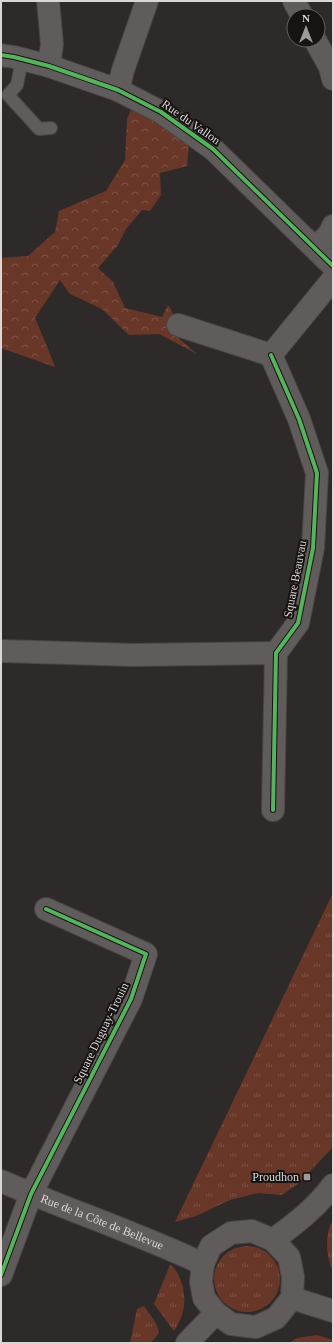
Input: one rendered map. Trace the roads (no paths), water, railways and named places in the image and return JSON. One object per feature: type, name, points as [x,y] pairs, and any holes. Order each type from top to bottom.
[{"type":"street","points":[[48,1],[52,44],[49,66]]},
{"type":"street","points":[[118,90],[123,70],[147,1]]},
{"type":"street","points":[[319,48],[330,67],[333,79]]},
{"type":"street","name":"Rue du Vallon","points":[[11,57],[49,66],[118,90],[161,112],[213,149],[333,266]]},
{"type":"street","points":[[316,248],[330,233],[333,226]]},
{"type":"street","points":[[178,325],[271,355],[333,279]]},
{"type":"street","name":"Square Beauvau","points":[[271,355],[299,419],[317,473],[313,548],[298,623],[276,653]]},
{"type":"street","points":[[2,651],[133,655],[276,653],[272,810]]},
{"type":"street","name":"Square Duguay-Trouin","points":[[31,1194],[131,999],[146,954],[46,909]]},
{"type":"street","name":"Rue de la Côte de Bellevue","points":[[1,1181],[167,1247],[203,1264]]},
{"type":"street","points":[[273,1240],[305,1216],[325,1196],[333,1185]]},
{"type":"street","points":[[1,1275],[31,1194]]},
{"type":"street","points":[[252,1231],[273,1240],[289,1257],[293,1277],[292,1298],[276,1318],[256,1327],[231,1324],[216,1313],[204,1298],[201,1282],[203,1264],[211,1246],[231,1234],[252,1231]]},
{"type":"street","points":[[292,1298],[333,1312]]},
{"type":"street","points":[[187,1343],[216,1313]]},
{"type":"lane","points":[[11,57],[17,85],[8,95],[39,129],[51,128]]},
{"type":"place","name":"Proudhon","points":[[307,1177]]}]
